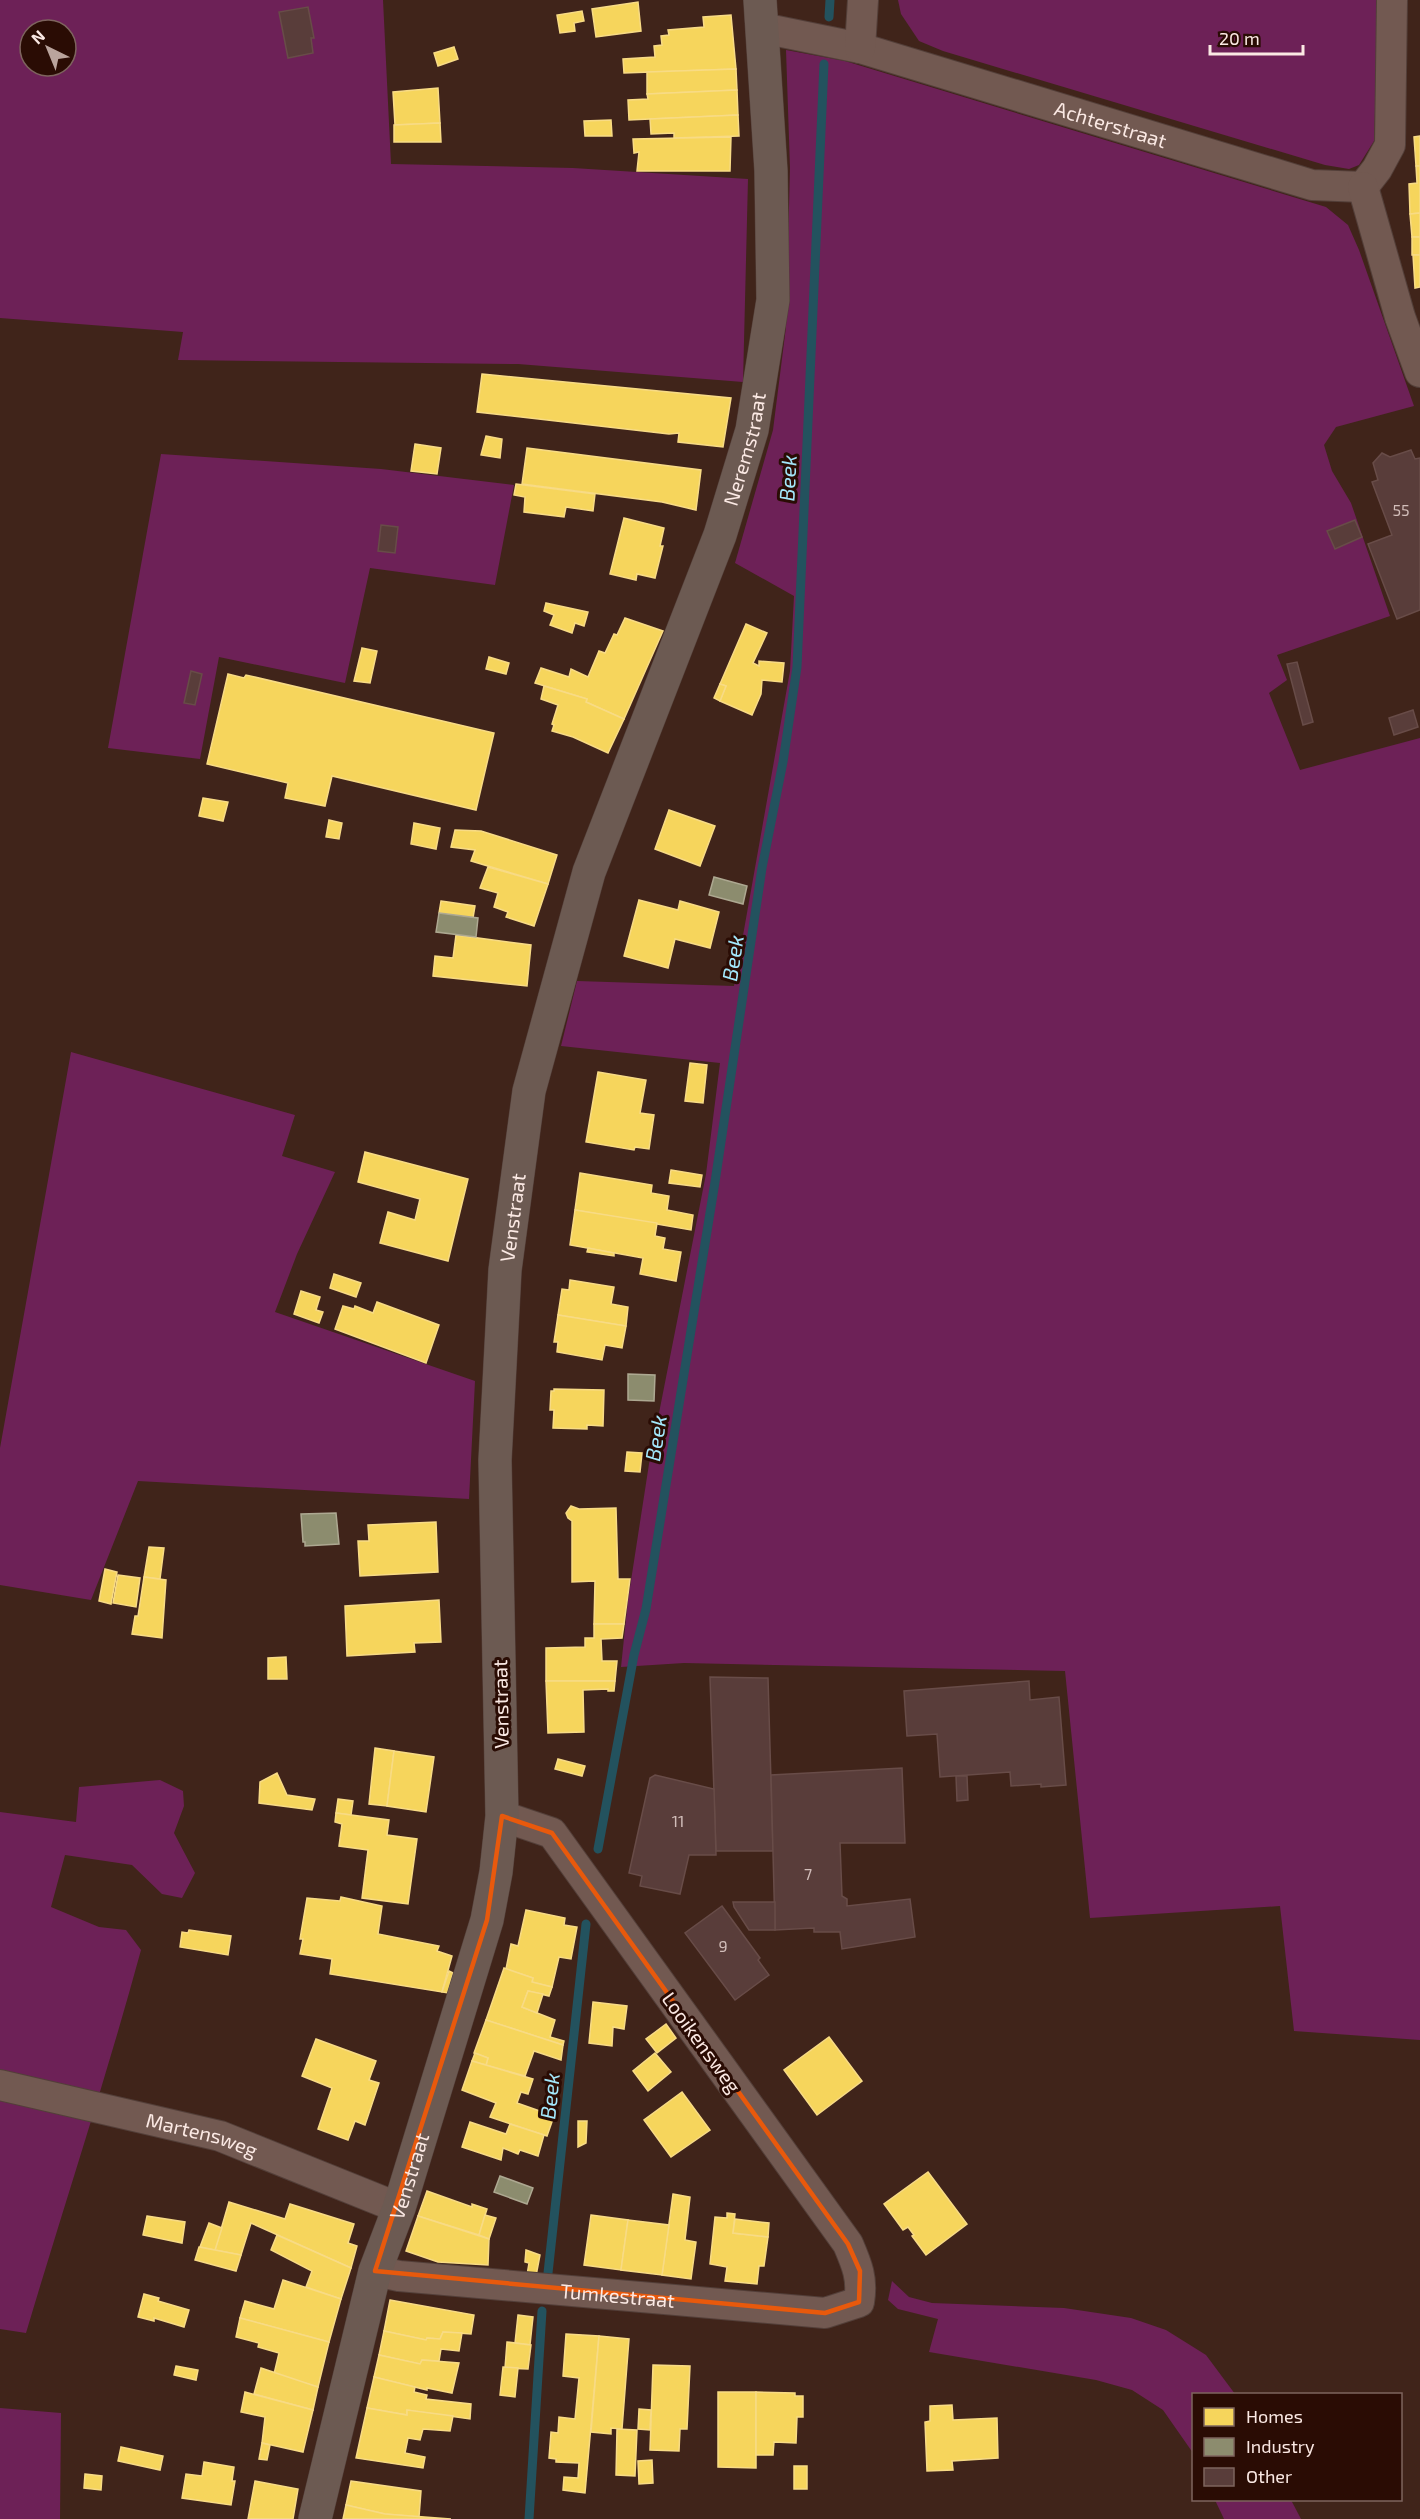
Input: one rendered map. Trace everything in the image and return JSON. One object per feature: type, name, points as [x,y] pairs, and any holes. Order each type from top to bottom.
[{"type":"street","points":[[860,48],[863,0]]},
{"type":"street","points":[[1392,0],[1390,145],[1377,170],[1363,187],[1400,317],[1420,372]]},
{"type":"street","name":"Achterstraat","points":[[761,14],[860,48],[1311,185],[1363,187]]},
{"type":"street","name":"Neremstraat","points":[[589,872],[720,535],[753,430],[773,300],[771,171],[761,14]]},
{"type":"street","name":"Venstraat","points":[[315,2519],[375,2271],[399,2208],[487,1920],[496,1872],[502,1816],[495,1460],[505,1270],[529,1091],[589,872]]},
{"type":"street","name":"Looikensweg","points":[[502,1816],[552,1833],[848,2244],[860,2271],[862,2287],[859,2302]]},
{"type":"street","name":"Martensweg","points":[[0,2085],[220,2136],[399,2208]]},
{"type":"street","name":"Tumkestraat","points":[[375,2271],[399,2276],[825,2313],[859,2302]]},
{"type":"highlighted area","points":[[502,1816],[552,1833],[848,2244],[860,2271],[859,2302],[825,2313],[375,2271],[487,1920]]},
{"type":"shaded area","points":[[0,0],[383,0],[391,164],[573,168],[748,179],[743,382],[518,364],[178,360],[183,332],[0,318]]},
{"type":"shaded area","points":[[898,0],[1379,0],[1374,141],[1359,165],[1349,169],[1325,165],[943,51],[919,41],[901,14]]},
{"type":"shaded area","points":[[786,50],[845,61],[1326,207],[1348,225],[1414,406],[1336,427],[1324,445],[1332,471],[1351,503],[1390,616],[1277,655],[1287,680],[1269,693],[1300,770],[1420,738],[1420,2040],[1294,2031],[1280,1906],[1090,1918],[1065,1671],[684,1663],[621,1667],[628,1600],[649,1464],[706,1174],[720,1063],[561,1046],[577,981],[734,986],[790,671],[794,596],[735,563],[773,430],[786,327],[790,168]]},
{"type":"shaded area","points":[[161,454],[381,469],[514,485],[495,585],[370,568],[345,683],[219,657],[200,759],[108,748]]},
{"type":"shaded area","points":[[71,1052],[295,1115],[282,1156],[335,1172],[297,1254],[275,1312],[475,1381],[469,1499],[138,1481],[91,1600],[0,1585],[0,1448]]},
{"type":"shaded area","points":[[160,1780],[183,1791],[184,1806],[174,1833],[195,1873],[182,1898],[162,1894],[132,1865],[65,1855],[51,1907],[99,1927],[126,1930],[141,1950],[26,2333],[0,2329],[0,1812],[76,1822],[79,1787]]},
{"type":"shaded area","points":[[892,2281],[909,2297],[932,2303],[1064,2308],[1131,2318],[1166,2330],[1206,2355],[1234,2393],[1192,2393],[1192,2452],[1163,2410],[1132,2390],[1096,2380],[929,2352],[938,2319],[898,2309],[888,2300]]},
{"type":"shaded area","points":[[0,2408],[61,2413],[60,2519],[0,2519]]},
{"type":"shaded area","points":[[1215,2501],[1292,2501],[1301,2519],[1224,2519]]},
{"type":"building: Homes","points":[[638,2],[641,31],[596,37],[592,9]]},
{"type":"building: Homes","points":[[582,11],[584,21],[574,23],[575,31],[560,33],[557,15]]},
{"type":"building: Homes","points":[[731,15],[736,69],[624,73],[623,59],[655,57],[654,46],[662,45],[661,36],[669,35],[668,30],[704,27],[703,17]]},
{"type":"building: Homes","points":[[454,47],[458,59],[438,66],[434,53]]},
{"type":"building: Homes","points":[[736,69],[737,90],[647,94],[647,72]]},
{"type":"building: Homes","points":[[438,88],[440,123],[395,125],[393,92]]},
{"type":"building: Homes","points":[[737,90],[738,115],[629,120],[628,100],[648,99],[647,94]]},
{"type":"building: Homes","points":[[738,115],[739,136],[674,138],[674,133],[651,134],[650,119]]},
{"type":"building: Homes","points":[[611,120],[612,136],[585,136],[584,121]]},
{"type":"building: Homes","points":[[440,123],[441,142],[394,142],[394,125]]},
{"type":"building: Homes","points":[[1420,136],[1420,166],[1416,166],[1414,137]]},
{"type":"building: Homes","points":[[731,137],[730,171],[637,171],[639,152],[634,153],[633,139]]},
{"type":"building: Homes","points":[[1416,166],[1420,166],[1420,213],[1410,214],[1409,184],[1417,183]]},
{"type":"building: Homes","points":[[1420,213],[1420,237],[1412,237],[1410,214]]},
{"type":"building: Homes","points":[[1412,237],[1420,237],[1420,255],[1412,255]]},
{"type":"building: Homes","points":[[1413,255],[1420,255],[1420,287],[1415,288]]},
{"type":"building: Homes","points":[[482,374],[731,398],[723,447],[678,442],[679,433],[669,434],[477,412]]},
{"type":"building: Homes","points":[[486,436],[502,439],[500,458],[481,455]]},
{"type":"building: Homes","points":[[415,444],[441,448],[437,474],[411,471]]},
{"type":"building: Homes","points":[[527,448],[701,470],[696,510],[662,502],[522,484]]},
{"type":"building: Homes","points":[[516,484],[595,494],[593,511],[566,507],[564,517],[524,512],[525,497],[514,495]]},
{"type":"building: Homes","points":[[624,518],[664,528],[660,546],[663,546],[655,578],[637,574],[636,580],[610,574]]},
{"type":"building: Homes","points":[[546,603],[588,612],[584,626],[575,623],[572,633],[550,625],[554,615],[544,611]]},
{"type":"building: Homes","points":[[625,618],[663,631],[624,719],[586,702],[587,699],[535,683],[541,668],[569,677],[571,669],[588,677],[599,651],[605,653]]},
{"type":"building: Homes","points":[[746,624],[767,633],[753,663],[759,666],[759,661],[784,663],[782,682],[762,680],[761,694],[752,715],[720,701],[726,686],[720,684]]},
{"type":"building: Homes","points":[[362,648],[377,651],[370,683],[354,681]]},
{"type":"building: Homes","points":[[489,657],[509,663],[506,674],[486,669]]},
{"type":"building: Homes","points":[[228,674],[244,678],[246,675],[494,733],[476,810],[332,776],[325,806],[285,798],[288,783],[207,764]]},
{"type":"building: Homes","points":[[720,684],[726,686],[720,701],[714,698]]},
{"type":"building: Homes","points":[[544,686],[587,699],[586,702],[624,719],[608,753],[573,737],[552,731],[558,705],[541,699]]},
{"type":"building: Homes","points":[[203,798],[228,802],[223,821],[199,816]]},
{"type":"building: Homes","points":[[669,810],[715,826],[700,866],[655,849]]},
{"type":"building: Homes","points":[[329,820],[342,823],[339,839],[326,837]]},
{"type":"building: Homes","points":[[414,823],[440,828],[436,849],[411,844]]},
{"type":"building: Homes","points":[[455,830],[481,831],[557,855],[548,884],[471,861],[475,850],[451,847]]},
{"type":"building: Homes","points":[[488,867],[548,884],[534,926],[506,917],[508,912],[494,907],[498,893],[480,888]]},
{"type":"building: Homes","points":[[639,900],[678,910],[680,901],[719,912],[710,948],[675,939],[668,968],[624,956]]},
{"type":"building: Homes","points":[[441,901],[475,906],[473,918],[439,913]]},
{"type":"building: Homes","points":[[456,935],[531,945],[527,986],[433,976],[435,956],[453,958]]},
{"type":"building: Homes","points":[[690,1063],[707,1065],[703,1103],[685,1101]]},
{"type":"building: Homes","points":[[598,1072],[646,1080],[640,1113],[654,1115],[649,1149],[635,1147],[634,1150],[586,1142]]},
{"type":"building: Homes","points":[[365,1152],[468,1179],[448,1261],[380,1243],[388,1212],[415,1220],[420,1199],[358,1182]]},
{"type":"building: Homes","points":[[671,1170],[702,1175],[700,1187],[669,1183]]},
{"type":"building: Homes","points":[[580,1173],[652,1185],[651,1193],[669,1196],[667,1210],[693,1215],[691,1230],[575,1210]]},
{"type":"building: Homes","points":[[575,1210],[657,1223],[655,1236],[665,1238],[663,1249],[681,1252],[676,1281],[640,1274],[643,1258],[570,1245]]},
{"type":"building: Homes","points":[[588,1248],[614,1253],[614,1256],[587,1252]]},
{"type":"building: Homes","points":[[334,1274],[361,1283],[356,1297],[330,1288]]},
{"type":"building: Homes","points":[[570,1280],[614,1287],[611,1304],[628,1307],[626,1326],[558,1315],[562,1289],[569,1290]]},
{"type":"building: Homes","points":[[301,1291],[320,1297],[316,1310],[323,1312],[319,1323],[294,1314]]},
{"type":"building: Homes","points":[[377,1302],[439,1325],[426,1363],[335,1329],[343,1306],[354,1309],[355,1306],[373,1313]]},
{"type":"building: Homes","points":[[558,1315],[626,1326],[622,1348],[605,1345],[602,1360],[557,1352],[558,1342],[554,1342]]},
{"type":"building: Homes","points":[[554,1389],[604,1390],[603,1426],[587,1425],[587,1429],[553,1428],[554,1410],[550,1410],[551,1391]]},
{"type":"building: Homes","points":[[627,1452],[642,1453],[640,1472],[625,1471]]},
{"type":"building: Homes","points":[[571,1506],[579,1509],[616,1508],[618,1579],[630,1579],[624,1624],[594,1624],[595,1581],[572,1582],[572,1521],[566,1513]]},
{"type":"building: Homes","points":[[436,1522],[438,1572],[360,1576],[358,1541],[369,1541],[368,1525]]},
{"type":"building: Homes","points":[[149,1547],[164,1548],[160,1579],[144,1577]]},
{"type":"building: Homes","points":[[105,1569],[117,1572],[111,1604],[99,1601]]},
{"type":"building: Homes","points":[[118,1575],[140,1578],[136,1607],[113,1603]]},
{"type":"building: Homes","points":[[144,1577],[166,1580],[162,1638],[132,1634],[135,1616],[138,1616]]},
{"type":"building: Homes","points":[[439,1600],[441,1642],[414,1643],[415,1652],[347,1656],[345,1606]]},
{"type":"building: Homes","points":[[594,1624],[624,1624],[622,1638],[601,1639],[602,1661],[617,1661],[615,1681],[546,1681],[546,1648],[585,1647],[585,1638],[594,1638]]},
{"type":"building: Homes","points":[[286,1657],[287,1679],[268,1679],[268,1658]]},
{"type":"building: Homes","points":[[546,1681],[615,1681],[614,1691],[608,1691],[608,1689],[583,1690],[584,1732],[548,1733]]},
{"type":"building: Homes","points":[[375,1748],[394,1751],[387,1806],[369,1804]]},
{"type":"building: Homes","points":[[394,1751],[434,1757],[426,1812],[387,1806]]},
{"type":"building: Homes","points":[[558,1759],[585,1766],[582,1776],[555,1769]]},
{"type":"building: Homes","points":[[277,1773],[287,1795],[315,1799],[312,1810],[259,1803],[260,1782]]},
{"type":"building: Homes","points":[[338,1799],[353,1801],[351,1815],[336,1813]]},
{"type":"building: Homes","points":[[336,1813],[389,1820],[387,1835],[417,1839],[408,1904],[362,1898],[368,1850],[339,1846],[342,1824],[335,1822]]},
{"type":"building: Homes","points":[[341,1897],[382,1906],[378,1934],[439,1946],[437,1951],[452,1956],[442,1992],[330,1974],[332,1959],[300,1954],[303,1939],[300,1939],[307,1898],[340,1901]]},
{"type":"building: Homes","points":[[526,1910],[565,1918],[564,1925],[577,1927],[571,1959],[559,1957],[552,1987],[532,1982],[533,1978],[506,1969],[511,1944],[518,1946]]},
{"type":"building: Homes","points":[[189,1930],[231,1936],[228,1955],[180,1947],[182,1932],[188,1933]]},
{"type":"building: Homes","points":[[504,1968],[533,1978],[532,1982],[552,1987],[549,1996],[528,1991],[522,2007],[555,2020],[550,2037],[564,2041],[563,2045],[486,2020]]},
{"type":"building: Homes","points":[[449,1971],[453,1973],[448,1993],[442,1992]]},
{"type":"building: Homes","points":[[528,1991],[543,1994],[537,2013],[522,2007]]},
{"type":"building: Homes","points":[[593,2002],[627,2006],[624,2029],[613,2027],[612,2046],[589,2043]]},
{"type":"building: Homes","points":[[486,2020],[563,2045],[561,2060],[534,2051],[525,2076],[486,2065],[488,2058],[474,2053]]},
{"type":"building: Homes","points":[[666,2024],[676,2038],[657,2053],[646,2039]]},
{"type":"building: Homes","points":[[829,2037],[862,2081],[817,2115],[784,2070]]},
{"type":"building: Homes","points":[[316,2039],[376,2061],[369,2080],[379,2083],[365,2125],[355,2121],[348,2140],[318,2129],[332,2088],[302,2076]]},
{"type":"building: Homes","points":[[475,2053],[488,2058],[486,2065],[472,2061]]},
{"type":"building: Homes","points":[[655,2053],[671,2072],[648,2091],[633,2071]]},
{"type":"building: Homes","points":[[472,2061],[533,2079],[528,2094],[521,2092],[517,2103],[554,2116],[547,2136],[490,2117],[496,2103],[462,2090]]},
{"type":"building: Homes","points":[[682,2092],[710,2130],[671,2157],[644,2120]]},
{"type":"building: Homes","points":[[578,2121],[587,2121],[586,2143],[578,2147]]},
{"type":"building: Homes","points":[[470,2122],[506,2134],[510,2124],[544,2135],[538,2156],[520,2150],[518,2154],[503,2148],[501,2160],[462,2147]]},
{"type":"building: Homes","points":[[928,2172],[967,2224],[926,2255],[908,2227],[903,2230],[884,2204]]},
{"type":"building: Homes","points":[[427,2191],[472,2207],[472,2204],[487,2209],[479,2235],[418,2216]]},
{"type":"building: Homes","points":[[673,2194],[690,2197],[685,2240],[696,2242],[691,2279],[662,2275]]},
{"type":"building: Homes","points":[[229,2202],[285,2219],[290,2204],[354,2224],[348,2243],[357,2246],[351,2268],[251,2223],[241,2255],[215,2250]]},
{"type":"building: Homes","points":[[727,2213],[735,2214],[733,2233],[768,2237],[764,2266],[759,2266],[757,2284],[725,2281],[727,2267],[710,2264],[715,2217],[727,2218]]},
{"type":"building: Homes","points":[[485,2215],[496,2218],[489,2239],[479,2235]]},
{"type":"building: Homes","points":[[591,2215],[628,2220],[621,2270],[584,2265]]},
{"type":"building: Homes","points":[[147,2216],[185,2222],[182,2243],[143,2235]]},
{"type":"building: Homes","points":[[418,2216],[489,2239],[488,2265],[438,2262],[406,2251]]},
{"type":"building: Homes","points":[[735,2219],[769,2223],[768,2237],[733,2233]]},
{"type":"building: Homes","points":[[628,2220],[669,2225],[662,2275],[621,2270]]},
{"type":"building: Homes","points":[[209,2223],[222,2228],[215,2250],[200,2247]]},
{"type":"building: Homes","points":[[277,2235],[351,2268],[341,2299],[306,2287],[312,2271],[271,2250]]},
{"type":"building: Homes","points":[[199,2247],[241,2255],[236,2271],[195,2260]]},
{"type":"building: Homes","points":[[526,2250],[540,2255],[536,2276],[527,2275],[529,2263],[525,2262]]},
{"type":"building: Homes","points":[[283,2280],[341,2299],[329,2342],[240,2318],[245,2301],[274,2309]]},
{"type":"building: Homes","points":[[144,2294],[159,2298],[158,2301],[189,2310],[184,2327],[154,2318],[154,2321],[138,2317]]},
{"type":"building: Homes","points":[[390,2300],[474,2315],[471,2334],[443,2332],[440,2339],[427,2338],[426,2340],[384,2331]]},
{"type":"building: Homes","points":[[518,2315],[533,2317],[530,2345],[515,2343]]},
{"type":"building: Homes","points":[[240,2318],[329,2342],[318,2387],[274,2374],[279,2353],[258,2347],[259,2343],[236,2337]]},
{"type":"building: Homes","points":[[384,2331],[426,2340],[427,2338],[440,2339],[443,2332],[462,2333],[459,2351],[441,2349],[439,2361],[422,2360],[420,2364],[379,2355]]},
{"type":"building: Homes","points":[[566,2334],[599,2336],[585,2493],[563,2490],[564,2477],[578,2478],[579,2463],[556,2462],[556,2459],[549,2458],[551,2432],[558,2433],[559,2417],[575,2419],[579,2378],[563,2376]]},
{"type":"building: Homes","points":[[599,2336],[629,2339],[622,2429],[611,2428],[611,2434],[591,2432]]},
{"type":"building: Homes","points":[[507,2342],[531,2345],[528,2369],[505,2368]]},
{"type":"building: Homes","points":[[379,2355],[420,2364],[422,2360],[459,2363],[452,2393],[427,2388],[427,2390],[374,2377]]},
{"type":"building: Homes","points":[[653,2365],[690,2366],[687,2429],[680,2429],[679,2451],[650,2450]]},
{"type":"building: Homes","points":[[176,2366],[198,2370],[196,2380],[174,2375]]},
{"type":"building: Homes","points":[[503,2367],[518,2368],[515,2397],[500,2395]]},
{"type":"building: Homes","points":[[261,2368],[318,2387],[313,2410],[254,2394]]},
{"type":"building: Homes","points":[[374,2377],[415,2387],[414,2392],[427,2395],[426,2399],[471,2404],[470,2419],[407,2410],[407,2415],[367,2408]]},
{"type":"building: Homes","points":[[245,2392],[313,2410],[303,2452],[262,2443],[265,2417],[241,2412]]},
{"type":"building: Homes","points":[[718,2392],[756,2392],[756,2468],[718,2467]]},
{"type":"building: Homes","points":[[756,2392],[795,2393],[795,2396],[803,2396],[803,2417],[797,2417],[796,2443],[774,2442],[773,2455],[756,2455]]},
{"type":"building: Homes","points":[[952,2405],[953,2420],[997,2418],[998,2458],[952,2461],[953,2470],[927,2471],[925,2422],[930,2421],[930,2406]]},
{"type":"building: Homes","points":[[367,2408],[407,2415],[407,2410],[453,2416],[450,2431],[423,2429],[420,2440],[408,2438],[405,2453],[425,2457],[423,2468],[356,2458]]},
{"type":"building: Homes","points":[[639,2409],[651,2410],[650,2430],[638,2429]]},
{"type":"building: Homes","points":[[617,2429],[637,2430],[635,2476],[616,2475]]},
{"type":"building: Homes","points":[[262,2443],[270,2445],[267,2460],[259,2459]]},
{"type":"building: Homes","points":[[121,2447],[163,2456],[160,2470],[118,2461]]},
{"type":"building: Homes","points":[[652,2460],[653,2483],[639,2484],[638,2461]]},
{"type":"building: Homes","points":[[204,2462],[234,2467],[232,2481],[235,2481],[231,2505],[182,2498],[186,2474],[202,2476]]},
{"type":"building: Homes","points":[[794,2466],[807,2466],[807,2489],[794,2489]]},
{"type":"building: Homes","points":[[85,2474],[102,2476],[101,2490],[84,2488]]},
{"type":"building: Homes","points":[[255,2481],[298,2489],[293,2519],[248,2519]]},
{"type":"building: Homes","points":[[351,2481],[421,2491],[419,2517],[385,2514],[346,2505]]},
{"type":"building: Homes","points":[[346,2505],[385,2514],[451,2519],[343,2519]]},
{"type":"building: Industry","points":[[714,877],[747,886],[743,904],[709,895]]},
{"type":"building: Industry","points":[[439,913],[478,918],[476,937],[436,932]]},
{"type":"building: Industry","points":[[628,1374],[655,1375],[654,1401],[628,1400]]},
{"type":"building: Industry","points":[[336,1513],[339,1544],[305,1546],[301,1514]]},
{"type":"building: Industry","points":[[500,2176],[533,2188],[527,2204],[494,2192]]},
{"type":"building: Other","points":[[308,7],[314,38],[311,38],[313,53],[288,58],[279,12]]},
{"type":"building: Other","points":[[1411,450],[1415,459],[1420,458],[1420,610],[1397,619],[1368,544],[1392,535],[1372,482],[1378,480],[1373,463],[1382,453],[1390,457]]},
{"type":"building: Other","points":[[1355,520],[1362,537],[1335,549],[1327,531]]},
{"type":"building: Other","points":[[381,525],[398,527],[395,553],[378,551]]},
{"type":"building: Other","points":[[1297,662],[1313,722],[1303,725],[1287,664]]},
{"type":"building: Other","points":[[191,671],[202,674],[195,705],[184,703]]},
{"type":"building: Other","points":[[1413,710],[1418,727],[1394,735],[1389,718]]},
{"type":"building: Other","points":[[710,1677],[768,1678],[773,1851],[716,1851]]},
{"type":"building: Other","points":[[1029,1681],[1030,1700],[1059,1697],[1066,1785],[1011,1786],[1010,1772],[940,1777],[937,1734],[907,1736],[904,1691]]},
{"type":"building: Other","points":[[902,1768],[905,1843],[840,1843],[842,1896],[847,1899],[847,1906],[910,1899],[915,1937],[842,1949],[840,1932],[814,1932],[814,1928],[775,1930],[771,1775]]},
{"type":"building: Other","points":[[655,1775],[714,1789],[716,1855],[689,1855],[680,1894],[640,1886],[642,1876],[629,1873],[650,1778]]},
{"type":"building: Other","points":[[956,1776],[967,1776],[968,1800],[957,1801]]},
{"type":"building: Other","points":[[733,1902],[775,1902],[775,1930],[749,1930]]},
{"type":"building: Other","points":[[722,1906],[760,1958],[758,1960],[769,1975],[735,2000],[685,1933]]},
{"type":"waterway","name":"Beek","points":[[829,17],[830,0]]},
{"type":"waterway","name":"Beek","points":[[598,1849],[634,1655],[646,1609],[715,1182],[762,868],[783,762],[797,667],[824,64]]},
{"type":"waterway","name":"Beek","points":[[548,2273],[586,1924]]},
{"type":"waterway","name":"Beek","points":[[529,2519],[542,2311]]}]
